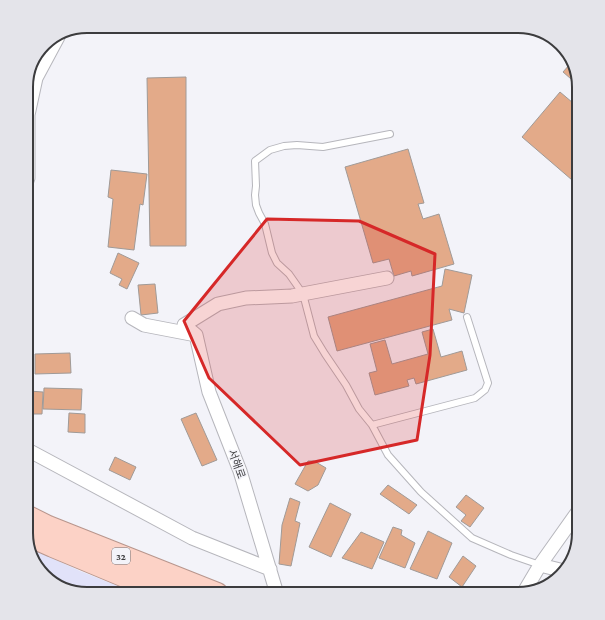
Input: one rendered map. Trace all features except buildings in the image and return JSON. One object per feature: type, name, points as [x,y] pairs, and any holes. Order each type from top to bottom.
[{"type":"highway","name":"32","points":[[33,520],[48,527],[199,587]]},
{"type":"highway","name":"32","points":[[33,537],[151,587]]},
{"type":"street","points":[[33,92],[36,78],[54,45]]},
{"type":"street","name":"서해로","points":[[275,587],[240,471],[209,392],[196,335],[184,325],[218,304],[246,298],[292,296],[387,278]]},
{"type":"street","points":[[132,318],[144,325],[196,335]]},
{"type":"street","points":[[33,453],[192,538],[270,569]]},
{"type":"street","points":[[527,586],[540,565],[572,520]]},
{"type":"street","points":[[540,565],[558,569]]},
{"type":"lane","points":[[390,134],[323,148],[297,145],[284,146],[270,150],[254,161],[256,205],[265,224],[272,253],[277,263],[289,274],[303,294],[314,336],[346,385],[359,409],[372,425],[388,454],[421,492],[472,538],[510,555],[540,565]]},
{"type":"lane","points":[[372,425],[475,398],[485,390],[488,383],[467,317]]},
{"type":"highlighted area","points":[[267,219],[359,221],[435,254],[430,355],[417,440],[300,465],[209,378],[184,321]]},
{"type":"shaded area","points":[[36,551],[120,587],[80,587],[63,581],[46,569]]}]
